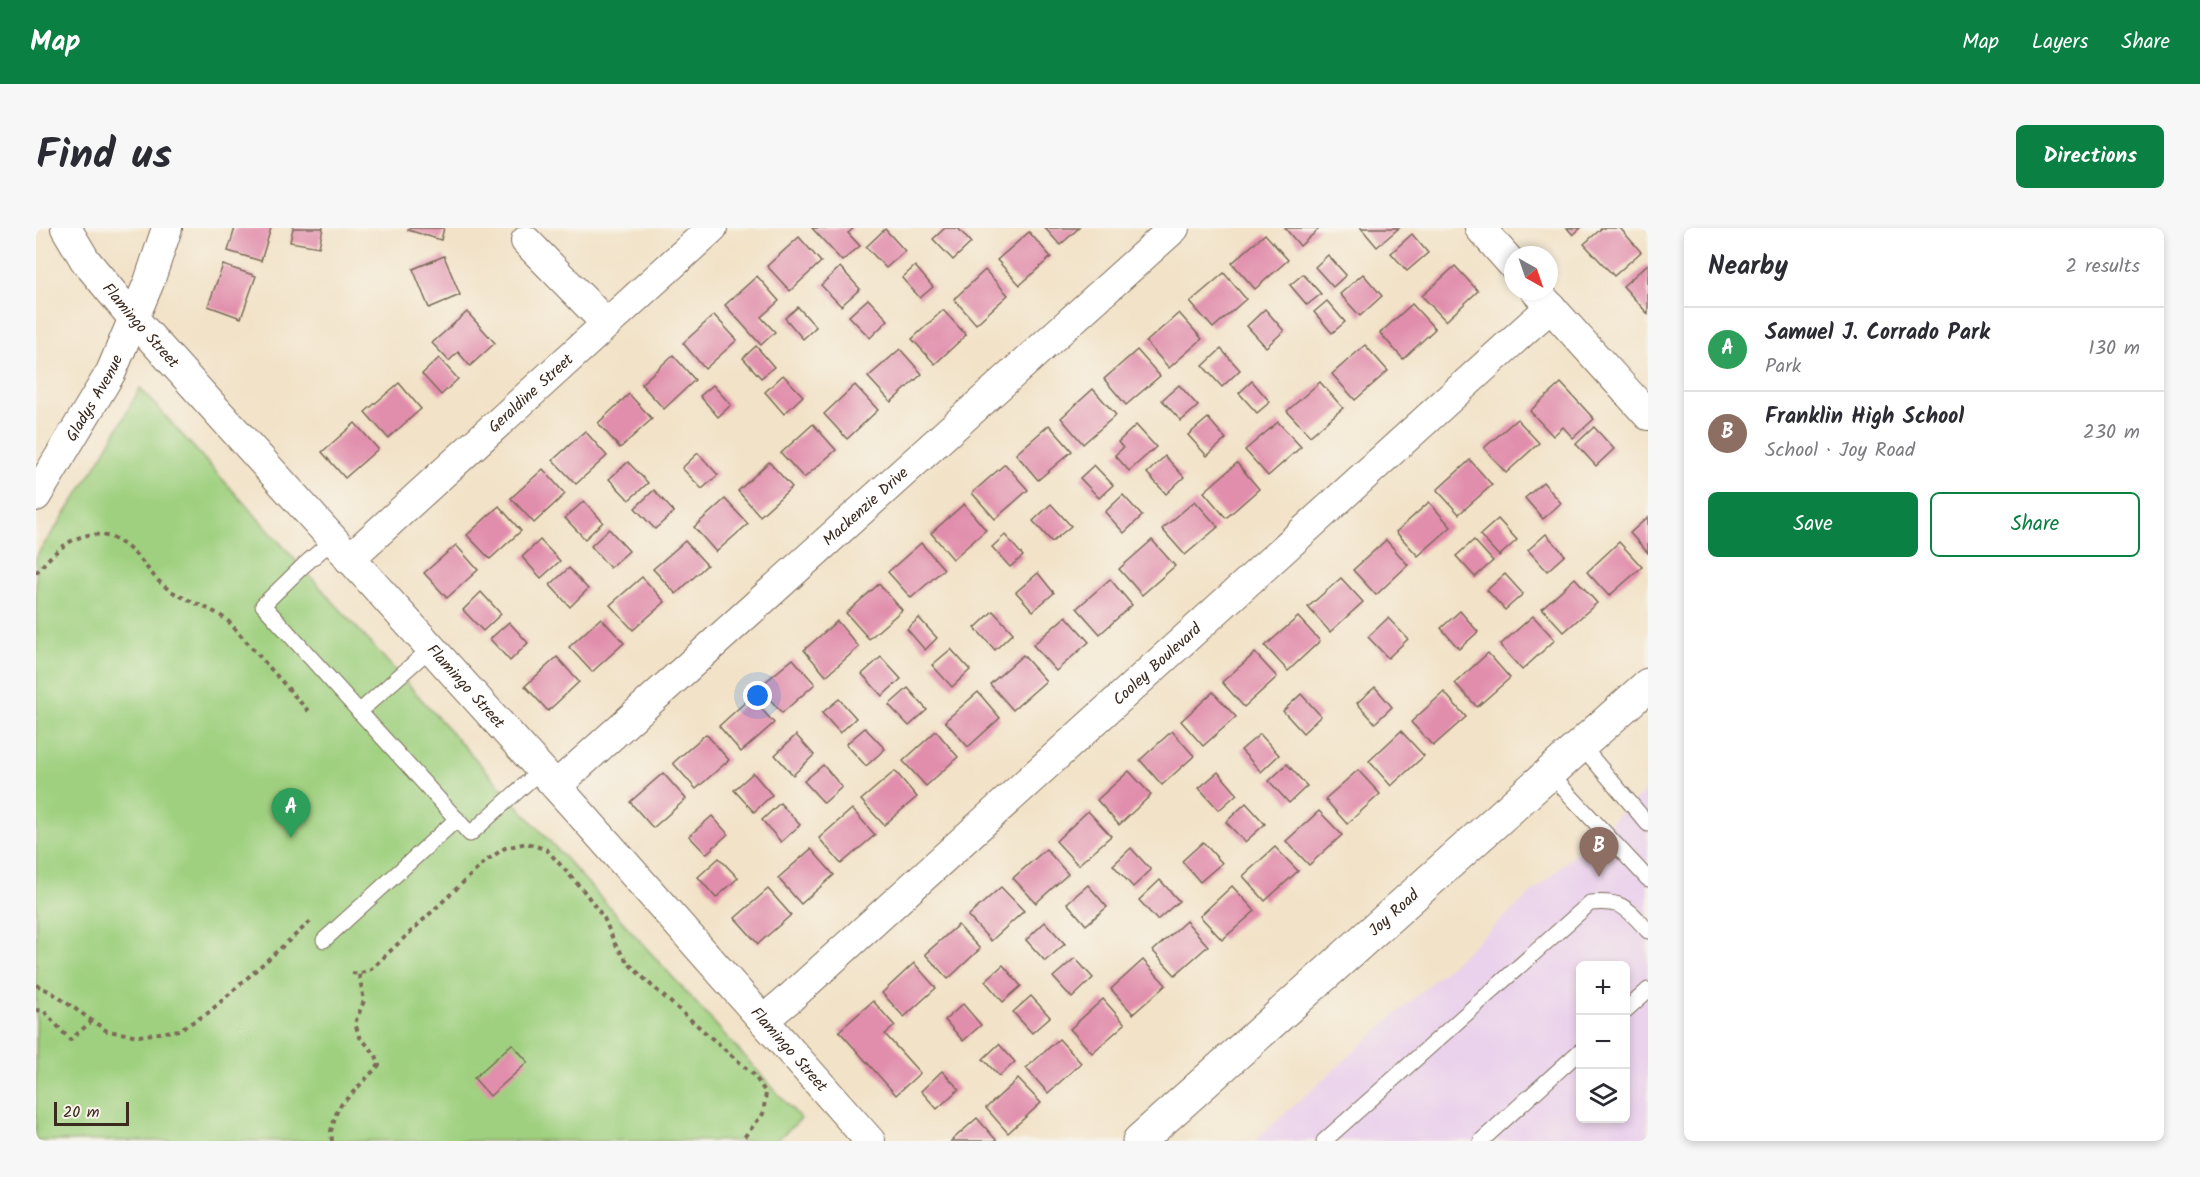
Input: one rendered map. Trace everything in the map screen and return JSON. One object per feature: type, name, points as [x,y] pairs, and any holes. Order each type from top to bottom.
[{"type":"street","name":"Flamingo Street","points":[[66,228],[85,260],[133,318],[548,778],[870,1141]]},
{"type":"street","name":"Gladys Avenue","points":[[36,496],[111,372],[149,282],[167,228]]},
{"type":"street","name":"Geraldine Street","points":[[341,549],[606,323],[712,228]]},
{"type":"street","name":"Mackenzie Drive","points":[[548,778],[1174,228]]},
{"type":"street","points":[[1480,228],[1504,255]]},
{"type":"street","points":[[526,241],[606,323]]},
{"type":"street","name":"Cooley Boulevard","points":[[763,1020],[790,998],[1519,335],[1543,300]]},
{"type":"street","points":[[1545,300],[1648,415]]},
{"type":"street","name":"Joy Road","points":[[1139,1141],[1648,685]]},
{"type":"lane","points":[[341,549],[304,565],[263,605],[470,834],[548,778]]},
{"type":"lane","points":[[359,712],[431,648]]},
{"type":"lane","points":[[1581,745],[1648,824]]},
{"type":"lane","points":[[1549,773],[1648,879]]},
{"type":"lane","points":[[324,940],[457,819]]},
{"type":"lane","points":[[1324,1141],[1590,903],[1607,902],[1626,907],[1648,931]]},
{"type":"lane","points":[[1630,1006],[1648,990]]},
{"type":"lane","points":[[1481,1141],[1576,1056]]},
{"type":"path","points":[[36,573],[52,553],[69,541],[91,534],[117,540],[132,551],[163,585],[186,601],[223,616],[310,713]]},
{"type":"path","points":[[352,973],[359,974],[371,969],[487,860],[505,848],[527,843],[547,850],[583,890],[604,918],[615,944],[629,964],[754,1075],[766,1093],[763,1114],[741,1141]]},
{"type":"path","points":[[36,985],[51,992],[107,1030],[139,1036],[179,1030],[208,1013],[312,921]]},
{"type":"path","points":[[332,1141],[331,1131],[338,1108],[379,1065],[376,1055],[359,1036],[356,1023],[364,1001],[359,974]]},
{"type":"path","points":[[36,1010],[44,1011],[70,1040],[92,1021]]},
{"type":"shaded area","points":[[1648,789],[1648,1141],[1254,1141]]},
{"type":"green space","points":[[140,388],[801,1119],[776,1141],[36,1141],[36,556],[91,474]]},
{"type":"building","points":[[235,228],[271,228],[261,261],[228,251]]},
{"type":"building","points":[[293,228],[323,228],[319,247],[290,242]]},
{"type":"building","points":[[409,228],[444,228],[441,240],[408,230]]},
{"type":"building","points":[[812,228],[854,228],[848,233],[860,246],[842,261]]},
{"type":"building","points":[[945,228],[958,228],[971,243],[953,260],[933,239]]},
{"type":"building","points":[[1045,228],[1079,228],[1060,245]]},
{"type":"building","points":[[1285,228],[1320,228],[1300,246]]},
{"type":"building","points":[[1361,228],[1399,228],[1377,247]]},
{"type":"building","points":[[1567,228],[1581,228],[1573,235]]},
{"type":"building","points":[[1602,228],[1620,228],[1641,252],[1614,276],[1584,244]]},
{"type":"building","points":[[885,229],[905,251],[886,268],[866,247]]},
{"type":"building","points":[[1029,232],[1051,257],[1020,285],[997,260]]},
{"type":"building","points":[[1265,234],[1288,260],[1255,289],[1232,263]]},
{"type":"building","points":[[1412,234],[1428,253],[1407,271],[1391,253]]},
{"type":"building","points":[[799,237],[821,262],[790,291],[767,266]]},
{"type":"building","points":[[1328,255],[1346,275],[1333,287],[1315,267]]},
{"type":"building","points":[[444,256],[460,295],[429,308],[413,269]]},
{"type":"building","points":[[1648,264],[1648,314],[1623,286]]},
{"type":"building","points":[[223,265],[256,276],[241,318],[208,306]]},
{"type":"building","points":[[915,266],[933,287],[920,298],[902,278]]},
{"type":"building","points":[[1455,266],[1478,291],[1446,321],[1422,296]]},
{"type":"building","points":[[840,267],[860,289],[841,306],[821,285]]},
{"type":"building","points":[[985,270],[1008,295],[976,324],[954,299]]},
{"type":"building","points":[[1224,273],[1246,299],[1213,328],[1190,302]]},
{"type":"building","points":[[1303,274],[1321,294],[1307,305],[1290,285]]},
{"type":"building","points":[[1363,274],[1382,296],[1360,316],[1340,294]]},
{"type":"building","points":[[757,276],[779,301],[761,317],[775,332],[761,345],[725,305]]},
{"type":"building","points":[[868,299],[888,320],[870,338],[849,316]]},
{"type":"building","points":[[1327,301],[1345,322],[1332,333],[1314,312]]},
{"type":"building","points":[[1412,304],[1435,329],[1403,359],[1380,333]]},
{"type":"building","points":[[798,307],[816,327],[803,339],[785,318]]},
{"type":"building","points":[[1265,309],[1284,331],[1266,347],[1247,326]]},
{"type":"building","points":[[943,310],[966,335],[935,364],[912,339]]},
{"type":"building","points":[[467,312],[495,343],[470,366],[458,352],[449,361],[432,343]]},
{"type":"building","points":[[1179,313],[1202,339],[1169,368],[1146,342]]},
{"type":"building","points":[[714,315],[737,340],[705,369],[683,343]]},
{"type":"building","points":[[1365,345],[1388,371],[1355,400],[1332,374]]},
{"type":"building","points":[[756,346],[774,367],[761,378],[743,358]]},
{"type":"building","points":[[900,349],[922,374],[891,402],[868,377]]},
{"type":"building","points":[[1221,349],[1240,370],[1222,387],[1203,366]]},
{"type":"building","points":[[1137,350],[1160,376],[1126,405],[1104,379]]},
{"type":"building","points":[[673,355],[695,380],[664,409],[641,384]]},
{"type":"building","points":[[439,358],[458,379],[441,395],[422,374]]},
{"type":"building","points":[[783,375],[803,396],[784,414],[765,392]]},
{"type":"building","points":[[1252,381],[1270,402],[1257,413],[1239,393]]},
{"type":"building","points":[[1320,382],[1343,408],[1310,436],[1287,411]]},
{"type":"building","points":[[399,383],[421,409],[388,438],[365,412]]},
{"type":"building","points":[[1561,383],[1594,419],[1573,438],[1563,427],[1553,436],[1530,411]]},
{"type":"building","points":[[713,385],[731,405],[718,417],[700,396]]},
{"type":"building","points":[[855,385],[878,410],[847,439],[824,414]]},
{"type":"building","points":[[1179,385],[1198,406],[1181,421],[1162,400]]},
{"type":"building","points":[[1093,389],[1116,415],[1083,444],[1061,418]]},
{"type":"building","points":[[629,394],[652,419],[620,448],[598,423]]},
{"type":"building","points":[[1208,418],[1226,439],[1207,456],[1188,435]]},
{"type":"building","points":[[1517,419],[1539,443],[1506,473],[1484,448]]},
{"type":"building","points":[[1278,422],[1301,447],[1268,476],[1245,450]]},
{"type":"building","points":[[355,423],[378,449],[345,478],[322,452]]},
{"type":"building","points":[[813,424],[836,450],[804,478],[781,453]]},
{"type":"building","points":[[1049,425],[1072,451],[1038,480],[1016,454]]},
{"type":"building","points":[[1136,425],[1156,447],[1129,471],[1115,455],[1123,448],[1118,442]]},
{"type":"building","points":[[1594,427],[1614,449],[1596,466],[1576,444]]},
{"type":"building","points":[[585,431],[607,456],[576,484],[553,460]]},
{"type":"building","points":[[698,453],[718,475],[702,489],[682,468]]},
{"type":"building","points":[[1165,456],[1184,477],[1166,494],[1147,473]]},
{"type":"building","points":[[1470,460],[1492,485],[1459,514],[1437,490]]},
{"type":"building","points":[[628,462],[648,483],[629,500],[609,479]]},
{"type":"building","points":[[769,462],[792,487],[760,516],[738,491]]},
{"type":"building","points":[[1237,463],[1259,489],[1226,518],[1204,492]]},
{"type":"building","points":[[1005,464],[1028,490],[995,519],[972,493]]},
{"type":"building","points":[[1094,465],[1113,485],[1099,498],[1080,478]]},
{"type":"building","points":[[543,469],[565,494],[534,523],[511,498]]},
{"type":"building","points":[[1543,482],[1561,503],[1543,519],[1525,498]]},
{"type":"building","points":[[654,490],[674,512],[655,529],[635,508]]},
{"type":"building","points":[[1123,495],[1142,516],[1124,533],[1105,512]]},
{"type":"building","points":[[725,499],[748,524],[716,552],[694,527]]},
{"type":"building","points":[[584,501],[603,522],[585,539],[565,518]]},
{"type":"building","points":[[1195,501],[1218,527],[1185,555],[1162,529]]},
{"type":"building","points":[[1429,502],[1451,527],[1418,556],[1396,532]]},
{"type":"building","points":[[964,504],[986,530],[953,559],[931,533]]},
{"type":"building","points":[[1051,504],[1071,526],[1052,542],[1033,521]]},
{"type":"building","points":[[499,506],[521,531],[490,559],[467,535]]},
{"type":"building","points":[[1648,517],[1648,553],[1630,533]]},
{"type":"building","points":[[1498,519],[1517,540],[1499,556],[1480,535]]},
{"type":"building","points":[[609,529],[629,551],[610,568],[591,546]]},
{"type":"building","points":[[1546,534],[1565,555],[1547,571],[1528,550]]},
{"type":"building","points":[[1005,535],[1023,556],[1010,567],[992,547]]},
{"type":"building","points":[[540,540],[560,561],[541,578],[522,557]]},
{"type":"building","points":[[1152,540],[1175,566],[1142,595],[1119,569]]},
{"type":"building","points":[[1386,540],[1408,565],[1376,595],[1353,570]]},
{"type":"building","points":[[1474,540],[1493,561],[1475,577],[1456,556]]},
{"type":"building","points":[[685,541],[707,565],[676,594],[653,569]]},
{"type":"building","points":[[1619,542],[1642,567],[1609,596],[1587,572]]},
{"type":"building","points":[[921,543],[944,569],[911,598],[888,572]]},
{"type":"building","points":[[456,545],[478,570],[447,598],[424,573]]},
{"type":"building","points":[[569,568],[588,589],[570,607],[550,585]]},
{"type":"building","points":[[1038,573],[1054,593],[1033,611],[1016,592]]},
{"type":"building","points":[[1505,574],[1523,594],[1505,610],[1487,590]]},
{"type":"building","points":[[642,577],[665,602],[633,630],[610,605]]},
{"type":"building","points":[[1341,578],[1363,602],[1330,632],[1308,607]]},
{"type":"building","points":[[1575,578],[1597,603],[1564,632],[1542,608]]},
{"type":"building","points":[[1110,579],[1132,605],[1100,634],[1077,608]]},
{"type":"building","points":[[879,584],[902,610],[869,639],[846,613]]},
{"type":"building","points":[[481,592],[501,614],[483,631],[463,610]]},
{"type":"building","points":[[993,611],[1013,633],[995,650],[975,628]]},
{"type":"building","points":[[1460,611],[1478,632],[1459,649],[1441,628]]},
{"type":"building","points":[[1066,616],[1089,642],[1056,671],[1033,645]]},
{"type":"building","points":[[1533,616],[1555,640],[1522,670],[1500,645]]},
{"type":"building","points":[[1298,617],[1320,641],[1288,671],[1265,646]]},
{"type":"building","points":[[601,618],[624,643],[592,672],[569,647]]},
{"type":"building","points":[[919,618],[937,638],[925,650],[907,629]]},
{"type":"building","points":[[1388,618],[1408,639],[1388,658],[1368,637]]},
{"type":"building","points":[[837,621],[859,647],[826,676],[804,650]]},
{"type":"building","points":[[509,622],[528,643],[510,661],[490,639]]},
{"type":"building","points":[[951,649],[970,670],[952,687],[932,665]]},
{"type":"building","points":[[1255,653],[1277,677],[1244,707],[1222,682]]},
{"type":"building","points":[[1488,653],[1510,678],[1477,707],[1455,683]]},
{"type":"building","points":[[1023,655],[1046,681],[1013,710],[990,684]]},
{"type":"building","points":[[557,657],[579,682],[548,711],[525,686]]},
{"type":"building","points":[[881,657],[901,679],[882,696],[862,674]]},
{"type":"building","points":[[793,659],[815,684],[782,713],[759,687]]},
{"type":"building","points":[[1375,687],[1392,707],[1375,723],[1357,703]]},
{"type":"building","points":[[908,688],[927,710],[909,726],[889,705]]},
{"type":"building","points":[[978,692],[1000,718],[968,747],[945,721]]},
{"type":"building","points":[[1213,692],[1236,717],[1203,746],[1181,721]]},
{"type":"building","points":[[1444,692],[1466,717],[1433,746],[1411,722]]},
{"type":"building","points":[[1301,694],[1321,716],[1303,733],[1283,711]]},
{"type":"building","points":[[751,697],[774,723],[741,752],[719,726]]},
{"type":"building","points":[[839,699],[856,718],[840,733],[822,713]]},
{"type":"building","points":[[865,728],[885,749],[866,766],[846,744]]},
{"type":"building","points":[[936,731],[958,757],[926,786],[903,761]]},
{"type":"building","points":[[1172,731],[1194,756],[1162,785],[1140,760]]},
{"type":"building","points":[[1401,731],[1424,756],[1391,786],[1369,761]]},
{"type":"building","points":[[706,734],[729,760],[696,789],[673,763]]},
{"type":"building","points":[[1260,734],[1279,755],[1261,772],[1241,750]]},
{"type":"building","points":[[796,735],[814,755],[793,775],[775,755]]},
{"type":"building","points":[[1287,764],[1307,786],[1289,803],[1269,781]]},
{"type":"building","points":[[823,765],[842,787],[824,803],[804,781]]},
{"type":"building","points":[[1358,770],[1380,794],[1347,824],[1325,799]]},
{"type":"building","points":[[895,771],[917,797],[884,825],[861,800]]},
{"type":"building","points":[[1129,771],[1151,795],[1119,825],[1097,800]]},
{"type":"building","points":[[1218,772],[1237,794],[1219,810],[1199,788]]},
{"type":"building","points":[[663,773],[686,799],[653,828],[630,802]]},
{"type":"building","points":[[753,773],[772,795],[754,812],[734,790]]},
{"type":"building","points":[[780,803],[800,825],[781,842],[762,820]]},
{"type":"building","points":[[1246,803],[1265,824],[1245,842],[1226,822]]},
{"type":"building","points":[[852,809],[875,835],[841,864],[819,838]]},
{"type":"building","points":[[1088,811],[1111,836],[1078,865],[1056,841]]},
{"type":"building","points":[[1319,811],[1342,835],[1309,865],[1286,841]]},
{"type":"building","points":[[712,816],[728,834],[706,854],[689,836]]},
{"type":"building","points":[[1203,842],[1222,863],[1200,882],[1182,861]]},
{"type":"building","points":[[1275,847],[1298,871],[1265,901],[1243,876]]},
{"type":"building","points":[[1131,848],[1151,870],[1133,887],[1113,865]]},
{"type":"building","points":[[811,849],[834,875],[801,904],[778,878]]},
{"type":"building","points":[[1046,849],[1068,874],[1036,903],[1013,878]]},
{"type":"building","points":[[719,858],[738,878],[716,898],[698,877]]},
{"type":"building","points":[[1160,880],[1179,901],[1157,920],[1139,900]]},
{"type":"building","points":[[1088,885],[1107,907],[1086,925],[1067,903]]},
{"type":"building","points":[[1232,886],[1255,911],[1222,940],[1200,916]]},
{"type":"building","points":[[1001,887],[1024,911],[991,941],[968,916]]},
{"type":"building","points":[[768,889],[791,915],[758,944],[735,918]]},
{"type":"building","points":[[1186,921],[1208,946],[1175,975],[1153,951]]},
{"type":"building","points":[[1045,922],[1065,944],[1045,961],[1026,940]]},
{"type":"building","points":[[958,925],[980,949],[948,979],[925,954]]},
{"type":"building","points":[[1075,958],[1093,978],[1072,998],[1053,977]]},
{"type":"building","points":[[1143,960],[1166,985],[1133,1014],[1111,989]]},
{"type":"building","points":[[914,963],[936,988],[904,1017],[882,993]]},
{"type":"building","points":[[1003,965],[1021,986],[1003,1002],[985,981]]},
{"type":"building","points":[[1031,996],[1050,1017],[1032,1033],[1013,1012]]},
{"type":"building","points":[[1103,999],[1125,1024],[1092,1053],[1070,1029]]},
{"type":"building","points":[[873,1001],[895,1026],[885,1034],[920,1073],[896,1095],[839,1031]]},
{"type":"building","points":[[963,1004],[981,1025],[963,1041],[945,1020]]},
{"type":"building","points":[[1059,1039],[1081,1063],[1048,1093],[1026,1068]]},
{"type":"building","points":[[512,1044],[528,1062],[490,1096],[474,1078]]},
{"type":"building","points":[[999,1044],[1015,1062],[999,1076],[983,1059]]},
{"type":"building","points":[[942,1071],[959,1089],[937,1109],[921,1091]]},
{"type":"building","points":[[1018,1079],[1041,1103],[1008,1133],[986,1108]]},
{"type":"building","points":[[977,1118],[997,1141],[951,1141]]},
{"type":"place","name":"Samuel J. Corrado Park","points":[[291,838]]},
{"type":"place","name":"Franklin High School","points":[[1599,877]]}]
